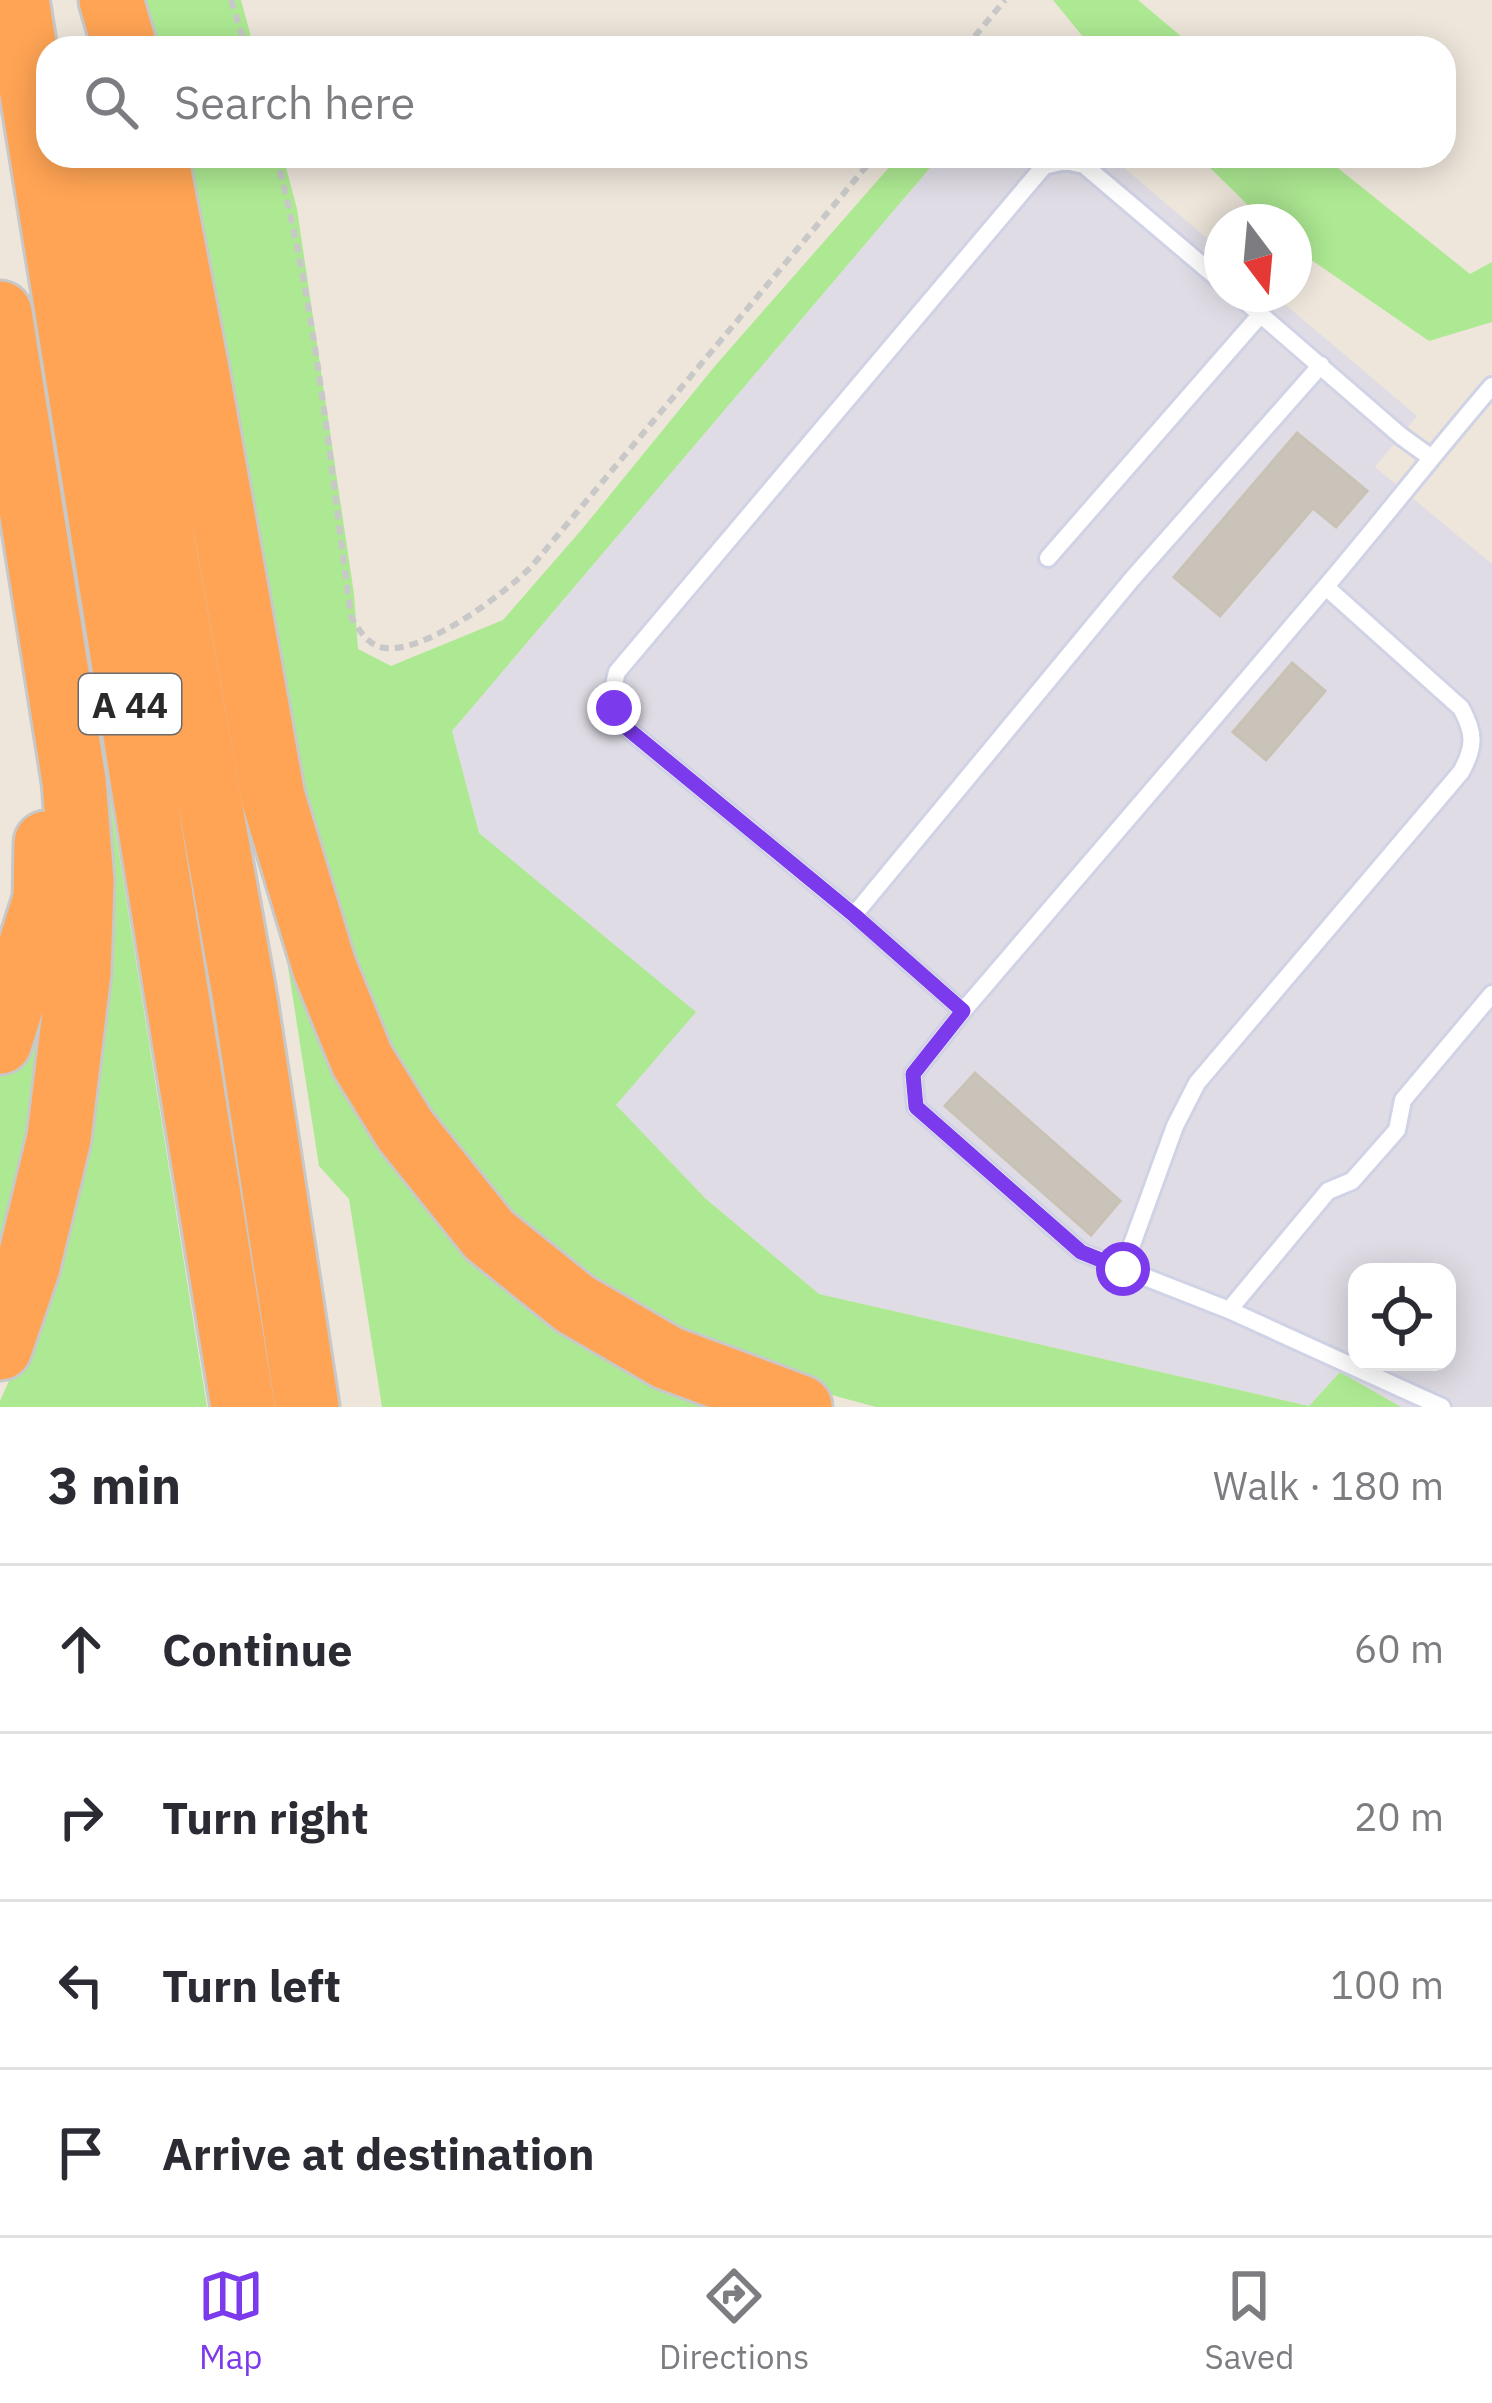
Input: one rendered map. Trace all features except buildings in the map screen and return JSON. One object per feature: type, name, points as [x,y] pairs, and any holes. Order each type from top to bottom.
[{"type":"highway","name":"A 44","points":[[17,0],[36,118]]},
{"type":"highway","points":[[77,0],[83,36]]},
{"type":"highway","points":[[111,0],[122,36]]},
{"type":"highway","name":"A 44","points":[[44,168],[243,1407]]},
{"type":"highway","name":"A 44","points":[[104,168],[164,546],[245,999],[308,1407]]},
{"type":"highway","points":[[158,168],[273,797],[324,966],[362,1060],[405,1130],[489,1235],[574,1304],[668,1358],[800,1407]]},
{"type":"highway","points":[[0,313],[74,781],[82,882],[79,972],[59,1138],[28,1266],[0,1348]]},
{"type":"highway","points":[[0,1042],[45,899],[50,638]]},
{"type":"highway","points":[[245,999],[275,1072],[304,1248],[341,1407]]},
{"type":"lane","points":[[963,1011],[623,725],[614,708],[613,688],[617,672],[1042,168]]},
{"type":"lane","points":[[1088,168],[1204,267]]},
{"type":"lane","points":[[1259,312],[1430,457]]},
{"type":"lane","points":[[1048,558],[1261,314]]},
{"type":"lane","points":[[854,915],[1132,580],[1321,365]]},
{"type":"lane","points":[[1442,1407],[1229,1310],[1081,1252],[916,1107],[913,1074],[1492,386]]},
{"type":"lane","points":[[1123,1269],[1175,1126],[1197,1083],[1446,790],[1472,753],[1471,725],[1462,708],[1325,587]]},
{"type":"lane","points":[[1229,1310],[1328,1191],[1352,1181],[1397,1130],[1403,1100],[1492,994]]},
{"type":"path","points":[[231,0],[242,36]]},
{"type":"path","points":[[975,36],[1005,0]]},
{"type":"path","points":[[280,168],[315,345],[350,617],[362,636],[381,648],[400,646],[452,626],[510,589],[865,168]]},
{"type":"shaded area","points":[[930,168],[1124,168],[1204,236],[1204,312],[1294,312],[1417,416],[1375,467],[1492,564],[1492,1407],[1401,1407],[1340,1372],[1309,1406],[819,1294],[705,1198],[615,1105],[695,1012],[479,834],[452,731]]},
{"type":"green space","points":[[130,0],[241,0],[251,36],[140,36]]},
{"type":"green space","points":[[1053,0],[1138,0],[1181,36],[1082,36]]},
{"type":"green space","points":[[171,168],[286,168],[297,209],[358,649],[391,666],[503,620],[888,168],[930,168],[452,731],[479,833],[696,1012],[616,1105],[705,1198],[819,1294],[1309,1406],[1340,1372],[1401,1407],[876,1407],[744,1371],[627,1316],[443,1151],[328,927]]},
{"type":"green space","points":[[1210,168],[1338,168],[1470,274],[1492,262],[1492,322],[1429,341],[1312,260],[1312,204],[1247,204]]},
{"type":"green space","points":[[98,752],[103,753],[207,1407],[0,1407],[12,1374]]},
{"type":"green space","points":[[273,870],[426,1191],[750,1407],[382,1407],[349,1199],[319,1166]]},
{"type":"green space","points":[[29,992],[48,1018],[19,1198],[0,1255],[0,1068]]},
{"type":"route","points":[[614,708],[623,725],[963,1011],[913,1074],[916,1107],[1081,1252],[1123,1269]]}]
